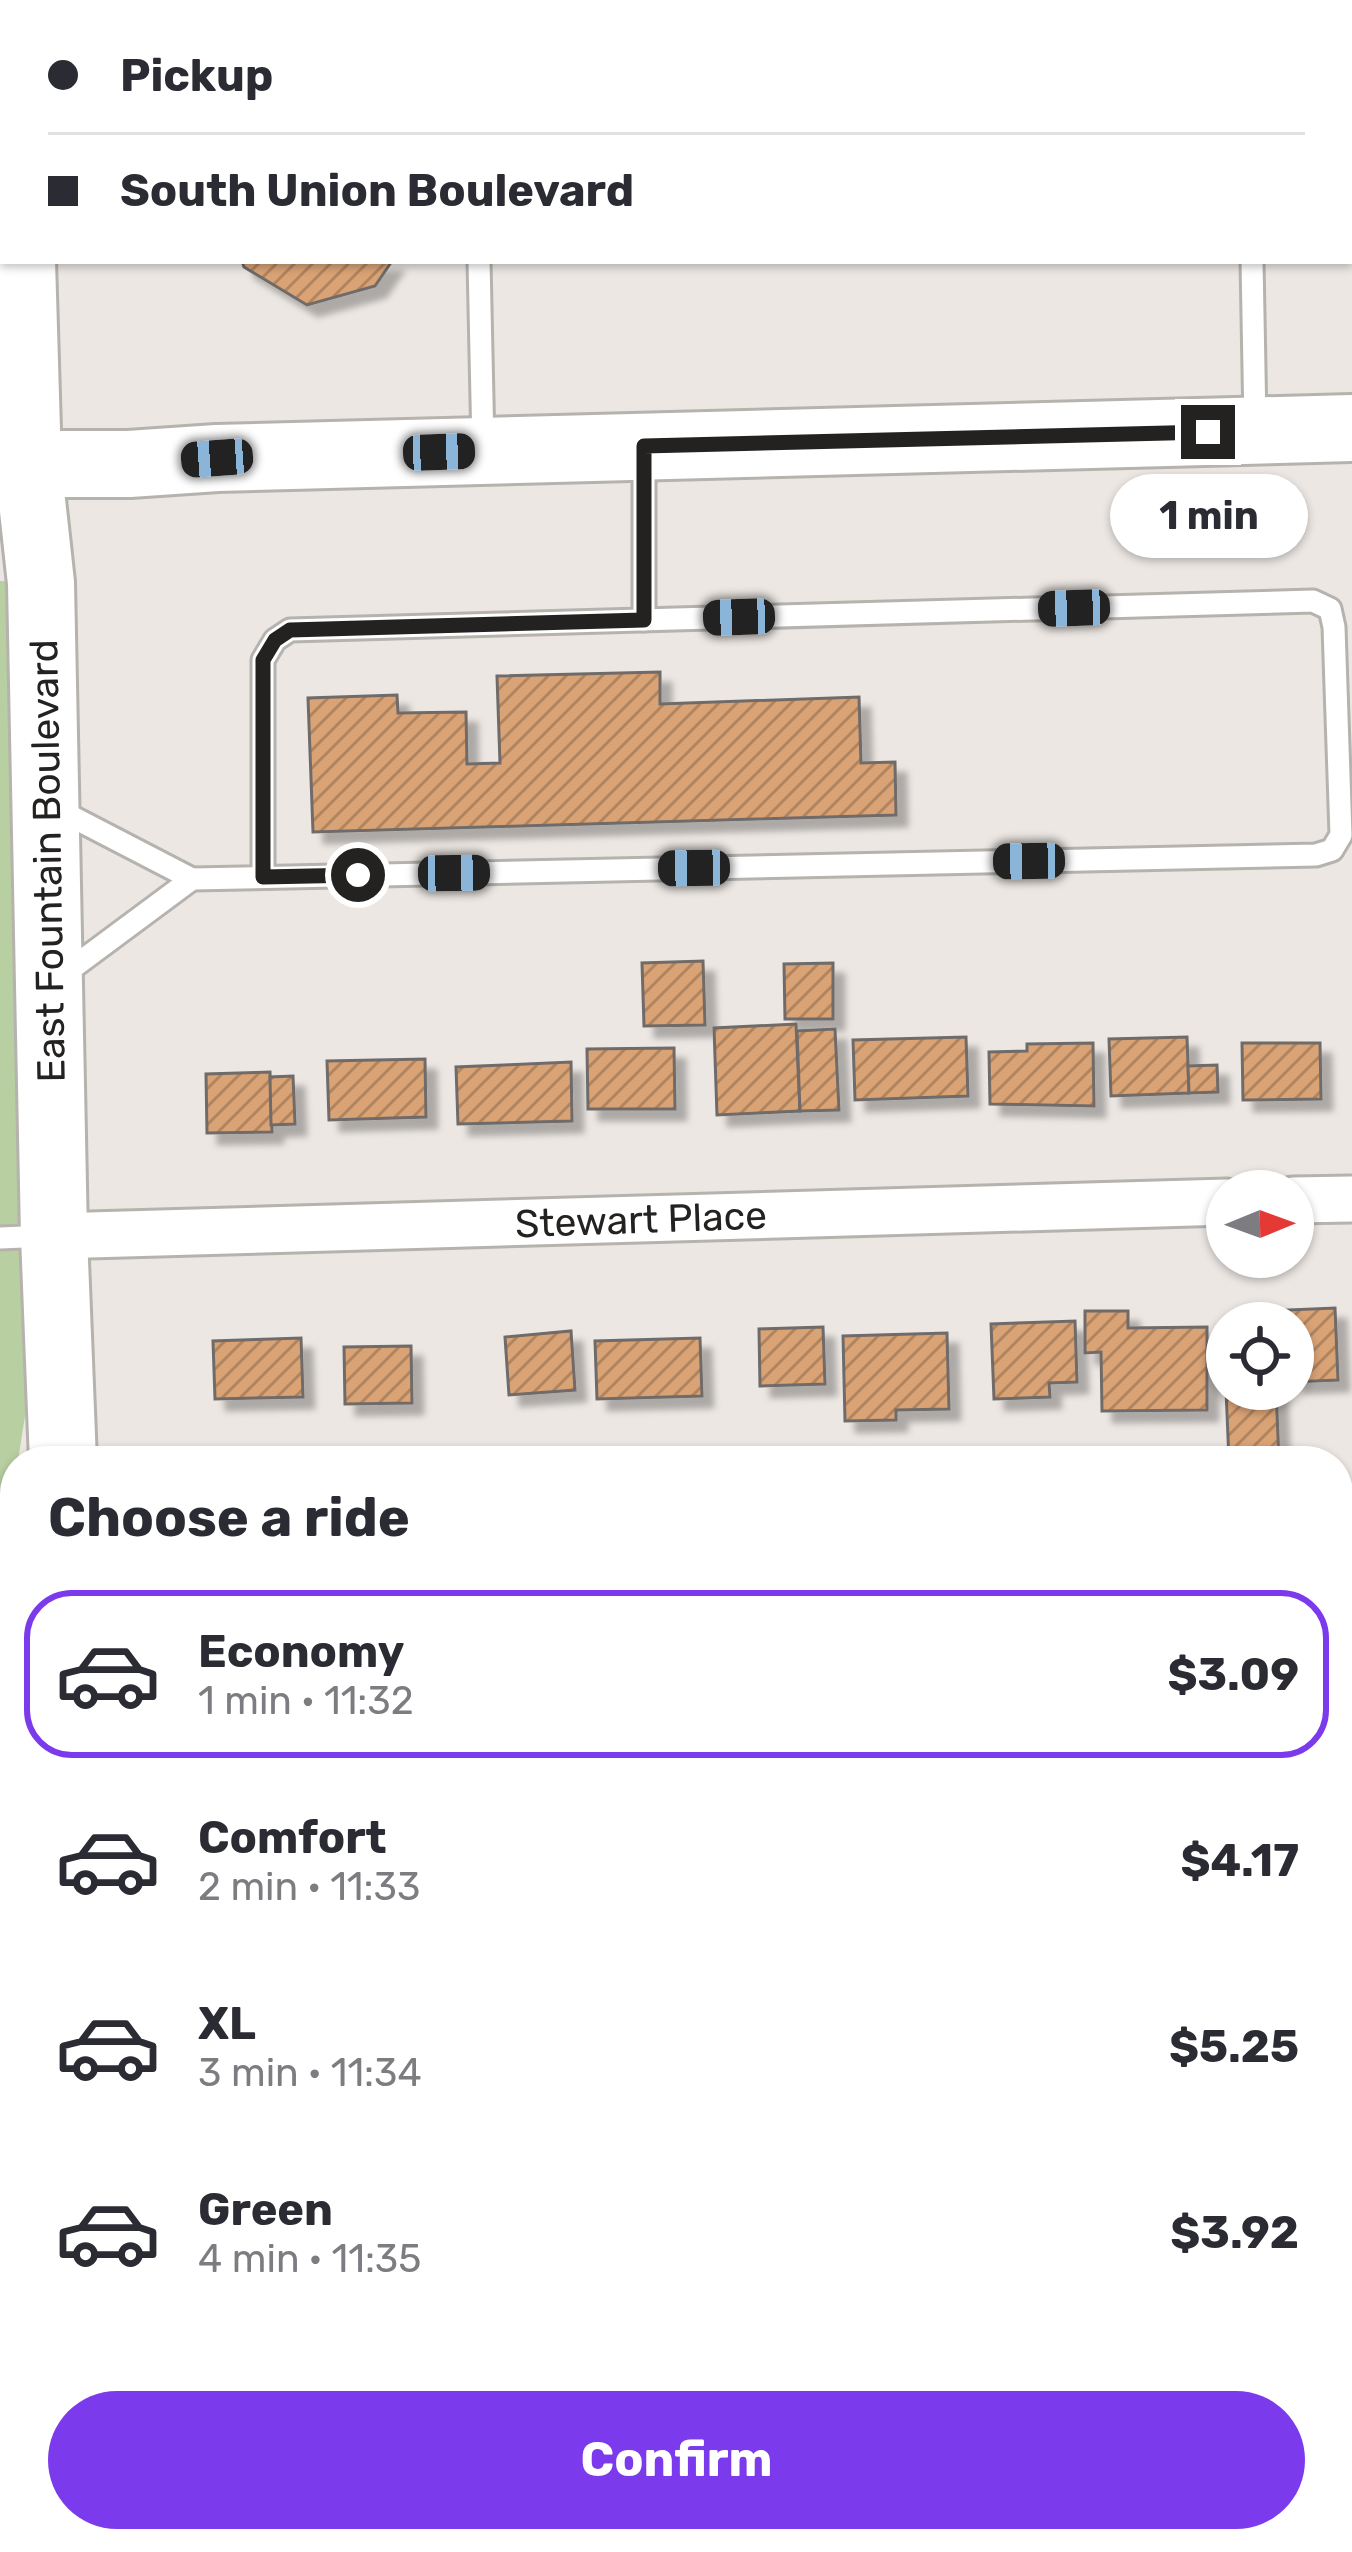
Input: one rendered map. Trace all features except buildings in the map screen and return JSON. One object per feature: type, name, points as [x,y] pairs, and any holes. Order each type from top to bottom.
[{"type":"main road","name":"East Fountain Boulevard","points":[[22,264],[14,464],[41,583],[50,984],[27,1237],[61,1446]]},
{"type":"main road","points":[[14,464],[1352,428]]},
{"type":"street","points":[[1314,1200],[1352,1199]]},
{"type":"street","name":"Stewart Place","points":[[27,1237],[1206,1203]]},
{"type":"lane","points":[[479,264],[483,451]]},
{"type":"lane","points":[[1252,264],[1255,430]]},
{"type":"lane","points":[[644,446],[644,620]]},
{"type":"lane","points":[[46,803],[192,879],[1316,855],[1332,850],[1341,836],[1330,609],[1313,601],[290,630],[275,640],[263,660],[263,877]]},
{"type":"lane","points":[[50,984],[192,879]]},
{"type":"green space","points":[[0,581],[41,583],[54,1236],[20,1446],[0,1446]]},
{"type":"route","points":[[358,875],[263,877],[263,660],[275,640],[290,630],[644,620],[644,446],[1208,432]]}]
